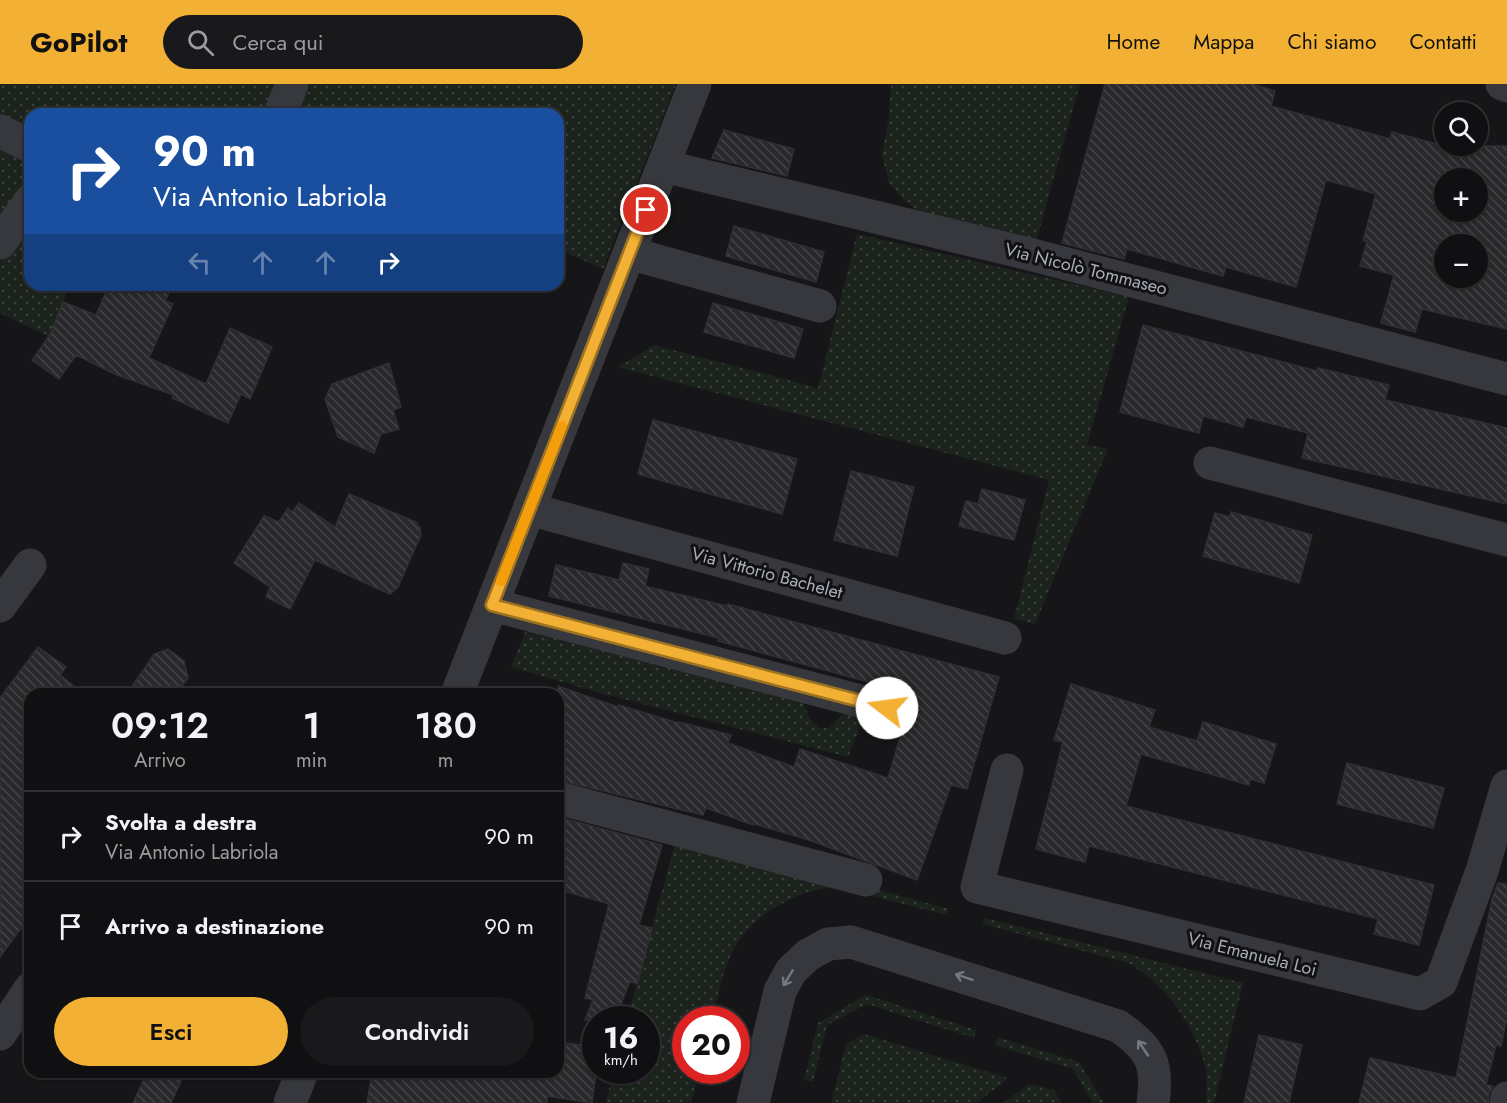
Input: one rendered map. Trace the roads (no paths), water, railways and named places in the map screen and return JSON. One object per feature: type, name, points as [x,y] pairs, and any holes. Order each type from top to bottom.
[{"type":"street","points":[[282,108],[292,84]]},
{"type":"street","points":[[459,688],[694,84]]},
{"type":"street","points":[[1502,84],[1507,86]]},
{"type":"street","points":[[0,131],[24,143]]},
{"type":"street","name":"Via Nicolò Tommaseo","points":[[663,166],[1040,257],[1507,379]]},
{"type":"street","points":[[0,243],[24,209]]},
{"type":"street","points":[[629,253],[820,306]]},
{"type":"street","points":[[1210,463],[1507,540]]},
{"type":"street","name":"Via Vittorio Bachelet","points":[[529,509],[1005,638]]},
{"type":"street","points":[[0,606],[30,565]]},
{"type":"street","points":[[494,599],[888,701]]},
{"type":"street","name":"Via Emanuela Loi","points":[[1007,770],[977,887],[1420,994],[1442,982],[1482,871],[1507,786]]},
{"type":"street","points":[[564,787],[638,806]]},
{"type":"street","points":[[564,800],[866,880]]},
{"type":"street","points":[[753,1103],[780,991],[791,971],[808,955],[828,944],[851,942],[1118,1026],[1138,1039],[1151,1059],[1156,1082],[1153,1103]]},
{"type":"street","points":[[0,1034],[24,998]]},
{"type":"street","points":[[290,1103],[300,1078]]},
{"type":"street","points":[[1506,1103],[1507,1098]]}]
